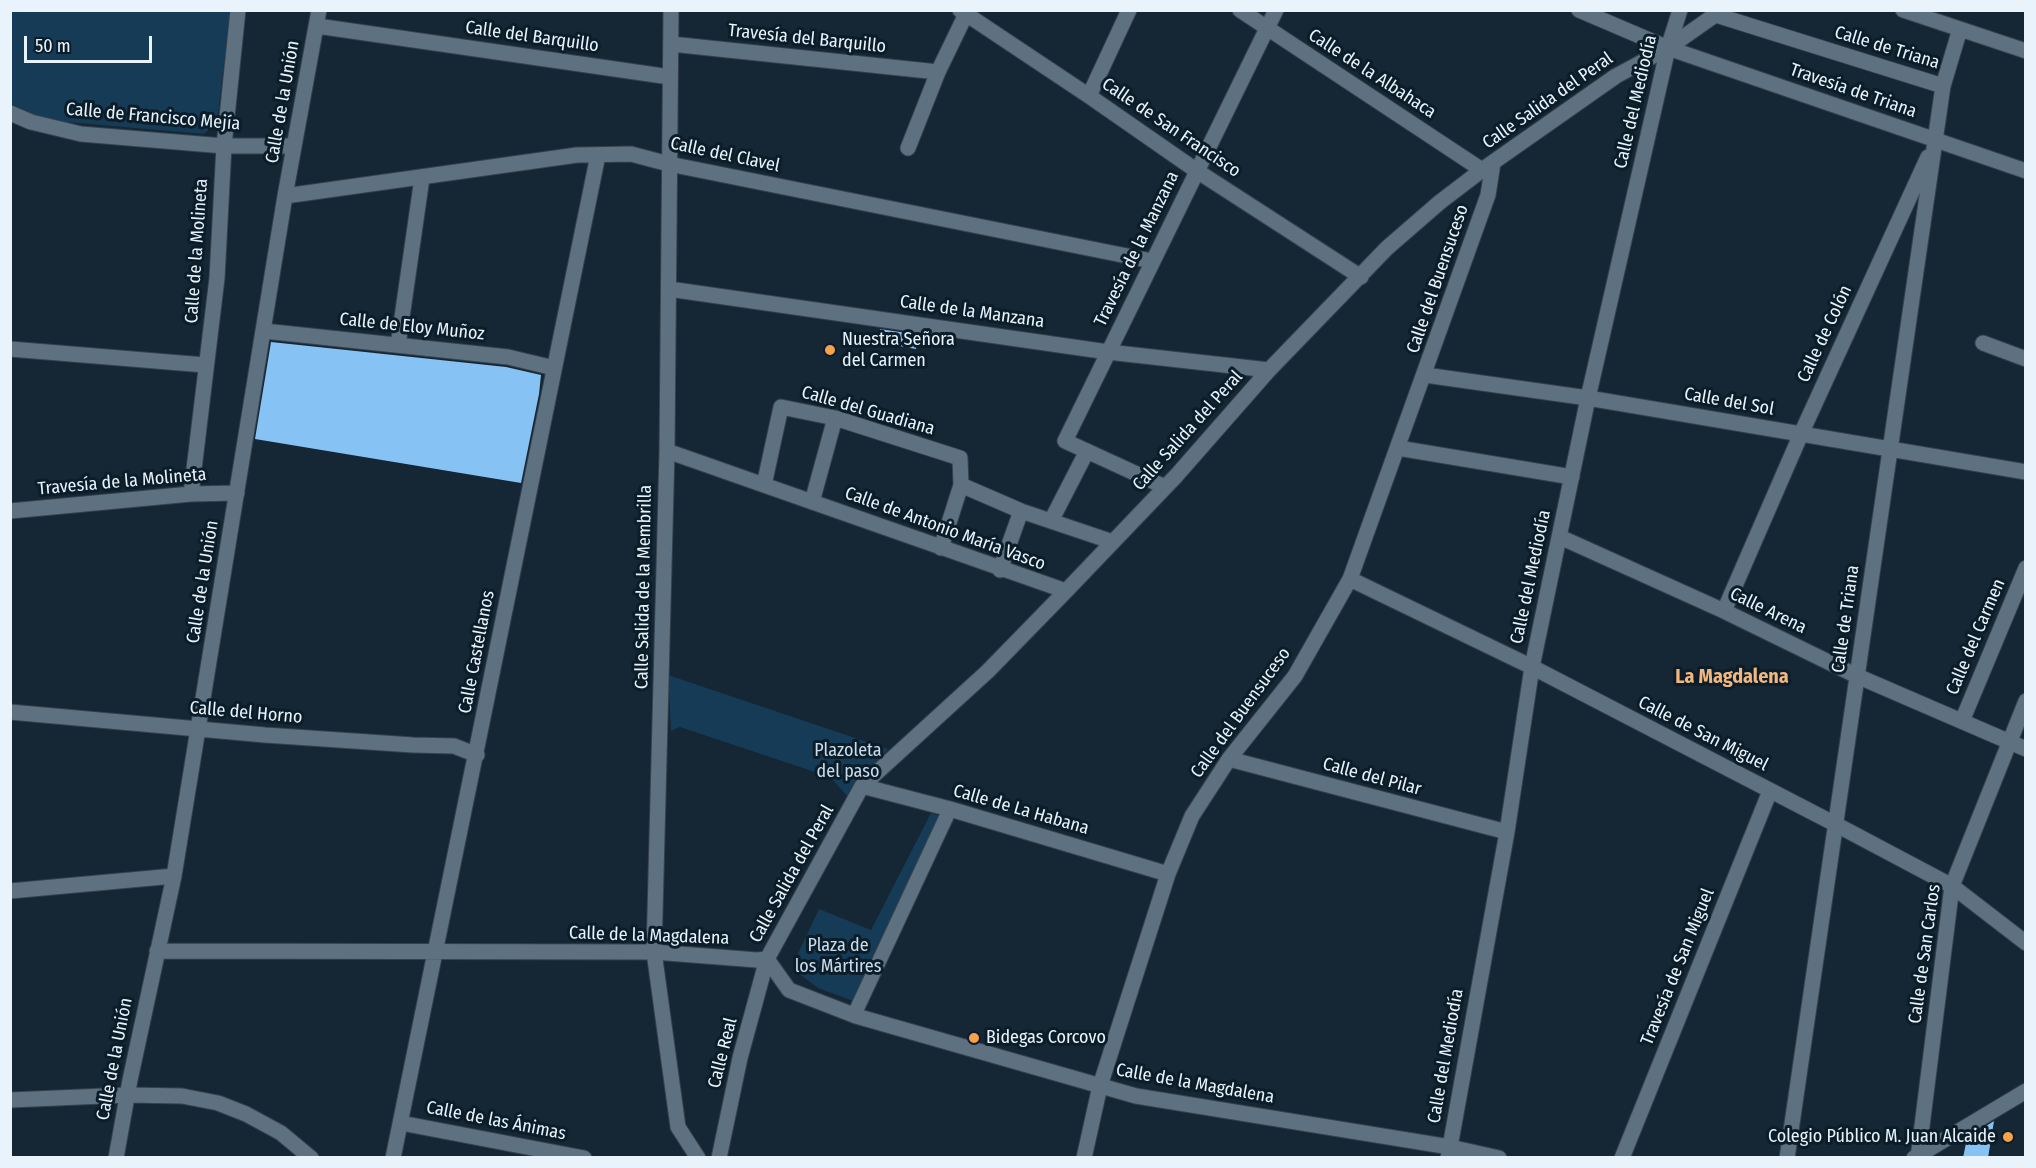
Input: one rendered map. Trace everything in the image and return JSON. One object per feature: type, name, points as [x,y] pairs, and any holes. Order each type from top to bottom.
[{"type":"street","name":"Calle de la Molineta","points":[[191,494],[217,278],[224,146],[238,10]]},
{"type":"street","name":"Calle Salida de la Membrilla","points":[[671,10],[667,451],[654,952],[678,1127],[698,1158]]},
{"type":"street","points":[[1089,96],[1129,10]]},
{"type":"street","name":"Calle de la Albahaca","points":[[1240,10],[1487,167]]},
{"type":"street","name":"Travesía de la Manzana","points":[[1087,451],[1065,441],[1276,10]]},
{"type":"street","name":"Travesía de Triana","points":[[1579,10],[1668,48],[2025,171]]},
{"type":"street","name":"Calle del Mediodía","points":[[1449,1152],[1506,832],[1532,667],[1588,398],[1668,48],[1680,10]]},
{"type":"street","points":[[1902,10],[2025,51]]},
{"type":"street","points":[[908,148],[963,12]]},
{"type":"street","name":"Calle de San Francisco","points":[[963,12],[1197,171],[1361,277]]},
{"type":"street","name":"Calle Salida del Peral","points":[[767,958],[862,786],[988,671],[1165,487],[1269,370],[1387,248],[1440,202],[1487,167],[1616,76],[1668,48],[1719,13]]},
{"type":"street","name":"Calle de Triana","points":[[1719,13],[1943,87]]},
{"type":"street","name":"Calle del Barquillo","points":[[318,18],[670,77]]},
{"type":"street","name":"Calle de la Unión","points":[[116,1158],[127,1095],[174,876],[285,196],[318,18]]},
{"type":"street","name":"Calle de Triana","points":[[1787,1158],[1943,87],[1960,29]]},
{"type":"street","name":"Travesía del Barquillo","points":[[671,44],[938,72]]},
{"type":"street","name":"Calle de Francisco Mejía","points":[[10,113],[31,122],[81,134],[224,146],[294,146]]},
{"type":"street","name":"Calle de Colón","points":[[1724,611],[1801,434],[1935,141]]},
{"type":"street","name":"Calle del Clavel","points":[[285,196],[577,156],[631,153],[669,164],[1152,261]]},
{"type":"street","name":"Calle Castellanos","points":[[393,1158],[598,155]]},
{"type":"street","name":"Calle del Buensuceso","points":[[1084,1158],[1100,1086],[1168,874],[1192,816],[1228,759],[1295,676],[1350,579],[1488,195],[1487,167]]},
{"type":"street","points":[[398,345],[422,178]]},
{"type":"street","name":"Calle de la Manzana","points":[[669,289],[1108,352],[1269,370]]},
{"type":"street","name":"Calle de Eloy Muñoz","points":[[264,331],[507,357],[554,368]]},
{"type":"street","points":[[1983,343],[2025,359]]},
{"type":"street","points":[[10,349],[206,364]]},
{"type":"street","name":"Calle del Sol","points":[[1425,375],[1588,398],[2025,472]]},
{"type":"street","name":"Calle del Guadiana","points":[[764,485],[782,407],[835,418],[960,458],[961,485]]},
{"type":"street","points":[[812,502],[835,418]]},
{"type":"street","points":[[1398,448],[1572,477]]},
{"type":"street","name":"Calle de Antonio María Vasco","points":[[667,451],[1000,570],[1066,591]]},
{"type":"street","points":[[1051,521],[1087,451],[1165,487]]},
{"type":"street","points":[[941,548],[961,485],[1021,510],[1113,542]]},
{"type":"street","name":"Travesía de la Molineta","points":[[10,511],[191,494],[237,493]]},
{"type":"street","points":[[1000,570],[1021,510]]},
{"type":"street","name":"Calle Arena","points":[[1560,537],[1724,611],[1857,676],[2025,749]]},
{"type":"street","name":"Calle del Carmen","points":[[1962,721],[2025,568]]},
{"type":"street","name":"Calle de San Miguel","points":[[1350,579],[1532,667],[1952,886],[2025,943]]},
{"type":"street","name":"Calle de San Carlos","points":[[1917,1156],[1952,886],[2025,700]]},
{"type":"street","name":"Calle del Horno","points":[[10,712],[413,745],[454,746],[477,755]]},
{"type":"street","name":"Calle del Pilar","points":[[1228,759],[1506,832]]},
{"type":"street","name":"Calle de La Habana","points":[[862,786],[950,809],[1168,874]]},
{"type":"street","name":"Travesía de San Miguel","points":[[1622,1158],[1770,790]]},
{"type":"street","points":[[854,1015],[950,809]]},
{"type":"street","points":[[10,891],[174,876]]},
{"type":"street","name":"Calle de la Magdalena","points":[[157,951],[654,952],[757,960],[767,958],[789,990],[854,1015],[1136,1096],[1449,1152],[1499,1158]]},
{"type":"street","name":"Calle Real","points":[[719,1158],[741,1058],[767,958]]},
{"type":"street","points":[[1917,1156],[2025,1091]]},
{"type":"street","points":[[10,1100],[127,1095],[182,1096],[218,1103],[255,1119],[280,1133],[311,1158]]},
{"type":"street","name":"Calle de las Ánimas","points":[[401,1123],[584,1158]]},
{"type":"green space","points":[[10,11],[230,11],[217,123],[204,134],[43,120],[11,106]]},
{"type":"green space","name":"Plazoleta del paso","points":[[668,675],[888,749],[849,798],[830,777],[680,727],[671,731]]},
{"type":"green space","name":"Plaza de los Mártires","points":[[931,813],[954,821],[856,1002],[818,988],[797,972],[794,962],[819,909],[871,930]]},
{"type":"building","points":[[880,329],[919,335],[916,349],[877,342]]},
{"type":"building","points":[[271,342],[506,367],[541,375],[521,483],[255,439]]},
{"type":"building","points":[[1994,1121],[1988,1158],[1963,1158],[1967,1138]]},
{"type":"place","name":"Nuestra Señora del Carmen","points":[[830,350]]},
{"type":"place","name":"Bidegas Corcovo","points":[[974,1038]]},
{"type":"place","name":"Colegio Público M. Juan Alcaide","points":[[2008,1137]]},
{"type":"district","name":"La Magdalena","points":[[1732,677]]}]
